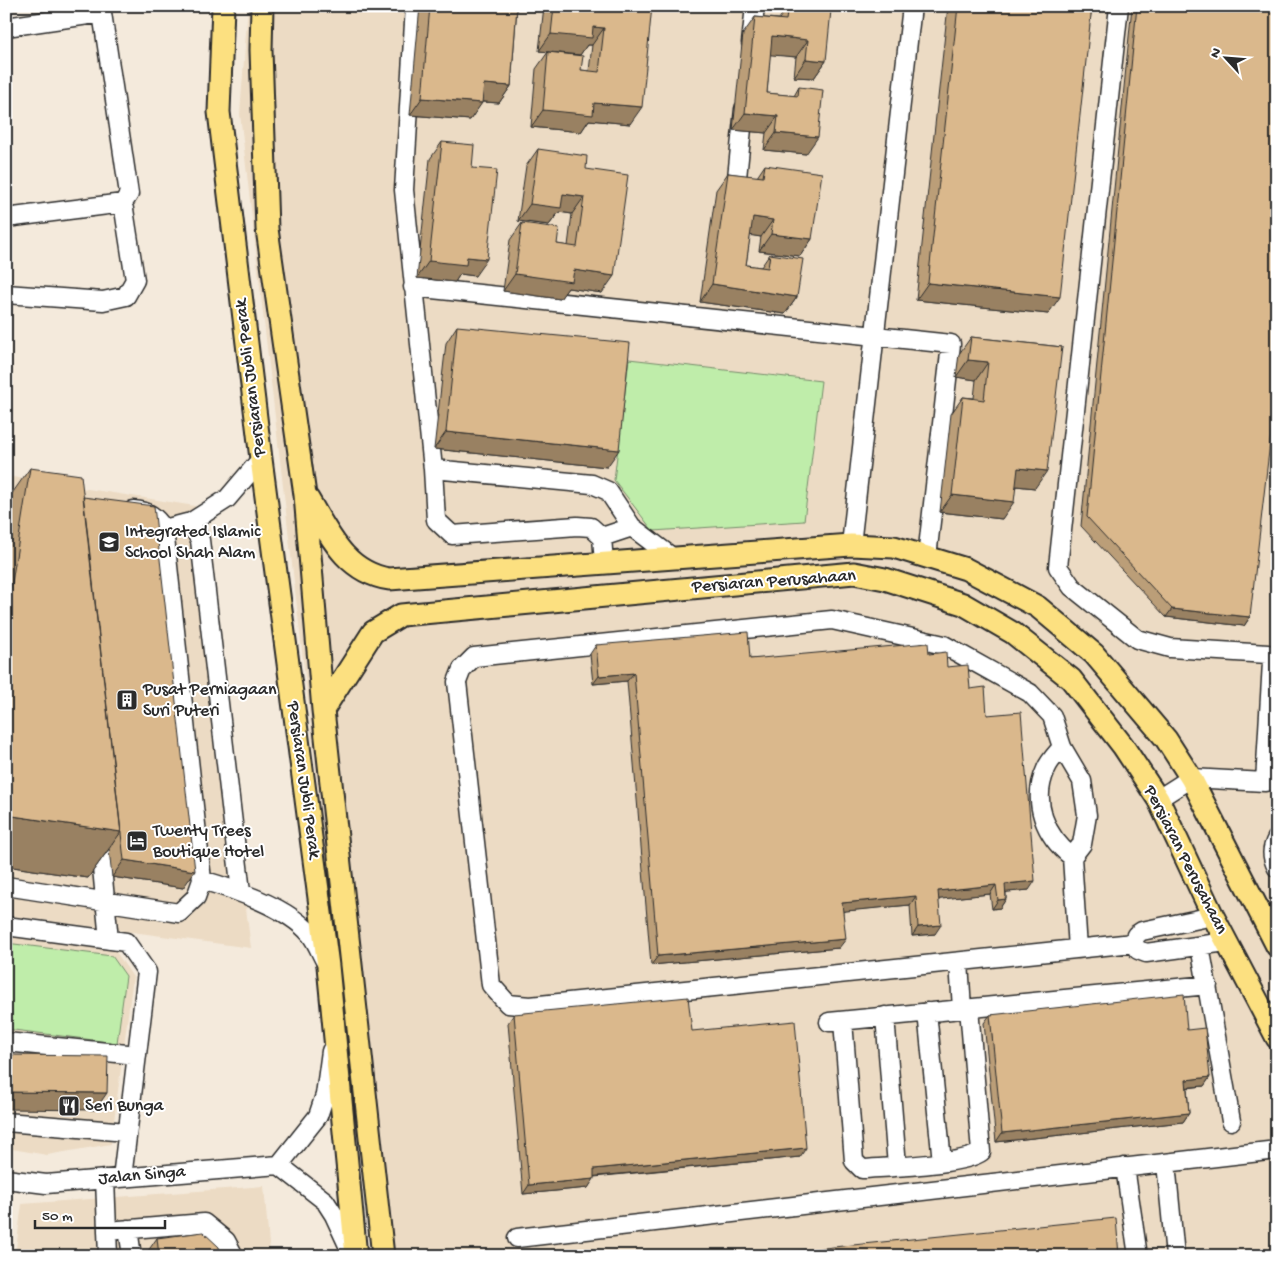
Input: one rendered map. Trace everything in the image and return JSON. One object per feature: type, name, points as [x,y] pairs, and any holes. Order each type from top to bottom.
[{"type":"main road","name":"Persiaran Jubli Perak","points":[[223,6],[219,112],[261,459],[335,1022],[354,1256]]},
{"type":"main road","name":"Persiaran Jubli Perak","points":[[262,6],[261,50],[267,229],[305,495],[323,710],[383,1256]]},
{"type":"main road","name":"Persiaran Perusahaan","points":[[305,495],[339,549],[356,568],[374,577],[389,579],[851,545],[894,547],[966,569],[1038,607],[1094,654],[1166,739],[1191,778],[1277,946]]},
{"type":"main road","name":"Persiaran Perusahaan","points":[[323,710],[373,632],[401,615],[854,573],[885,579],[963,604],[1013,633],[1071,679],[1123,746],[1158,799],[1213,916],[1277,1038]]},
{"type":"street","points":[[415,6],[404,190],[433,469],[436,520],[452,535],[577,526],[592,527],[602,537],[604,563]]},
{"type":"street","points":[[750,55],[755,6]]},
{"type":"street","points":[[851,545],[912,6]]},
{"type":"street","points":[[1119,6],[1058,567],[1072,587],[1137,639],[1170,648],[1268,654],[1272,662],[1271,781],[1191,778],[1158,799]]},
{"type":"street","points":[[6,27],[102,10],[129,194],[123,203],[135,280],[126,296],[103,301],[6,294]]},
{"type":"street","points":[[733,212],[745,94]]},
{"type":"street","points":[[6,218],[123,203]]},
{"type":"street","points":[[413,287],[951,344],[927,557]]},
{"type":"street","points":[[722,320],[724,300]]},
{"type":"street","points":[[164,528],[191,522],[227,499],[261,459]]},
{"type":"street","points":[[433,469],[592,484],[608,491],[632,527],[673,558]]},
{"type":"street","points":[[6,886],[179,913],[196,897],[202,880],[164,528],[156,517],[146,511],[117,508]]},
{"type":"street","points":[[191,522],[200,540],[242,892]]},
{"type":"street","points":[[602,537],[632,527]]},
{"type":"street","points":[[1078,949],[1072,858],[1082,844],[1087,815],[1082,781],[1062,747],[1052,716],[1030,693],[944,645],[832,620],[474,658],[462,670],[458,682],[491,985],[508,1004],[530,1006],[959,962],[1133,943]]},
{"type":"street","points":[[1062,747],[1046,768],[1039,791],[1046,829],[1059,847],[1072,858]]},
{"type":"street","points":[[97,824],[109,940]]},
{"type":"street","points":[[1277,838],[1272,848],[1272,859],[1277,868]]},
{"type":"street","points":[[202,880],[242,892],[282,913],[309,933],[328,966]]},
{"type":"street","points":[[1133,943],[1136,935],[1142,931],[1213,916]]},
{"type":"street","points":[[6,926],[126,942],[146,972],[127,1132],[113,1179],[107,1231],[108,1256]]},
{"type":"street","points":[[1133,943],[1138,950],[1146,953],[1226,942]]},
{"type":"street","points":[[1200,946],[1231,1121]]},
{"type":"street","points":[[959,962],[965,1009],[981,1152],[975,1157],[942,1162],[862,1169],[854,1160],[836,1021],[965,1009],[1208,985]]},
{"type":"street","points":[[927,1012],[942,1162]]},
{"type":"street","points":[[885,1016],[897,1166]]},
{"type":"street","points":[[335,1022],[325,1095],[318,1116],[279,1165],[315,1192],[325,1202],[334,1215],[354,1256]]},
{"type":"street","points":[[6,1042],[136,1055]]},
{"type":"street","points":[[6,1122],[127,1132]]},
{"type":"street","points":[[517,1238],[1277,1150]]},
{"type":"street","points":[[1166,1163],[1175,1256]]},
{"type":"street","name":"Jalan Singa","points":[[6,1179],[46,1184],[279,1165]]},
{"type":"street","points":[[1125,1168],[1138,1256]]},
{"type":"street","points":[[107,1231],[204,1223],[226,1241],[234,1256]]},
{"type":"street","points":[[128,1229],[132,1256]]},
{"type":"shaded area","points":[[248,6],[1277,6],[1277,1256],[372,1256],[240,114]]},
{"type":"shaded area","points":[[6,476],[195,506],[251,948],[6,915]]},
{"type":"shaded area","points":[[6,934],[114,949],[133,977],[111,1144],[47,1155],[6,1148]]},
{"type":"shaded area","points":[[264,1186],[270,1256],[15,1256],[22,1204]]},
{"type":"green space","points":[[629,359],[821,381],[804,521],[653,531],[614,480]]},
{"type":"green space","points":[[6,943],[112,956],[126,976],[117,1043],[6,1029]]},
{"type":"building","points":[[430,6],[517,6],[511,86],[484,84],[482,103],[422,98]]},
{"type":"building","points":[[554,6],[652,6],[642,107],[594,103],[593,115],[543,110],[548,52],[583,56],[581,70],[599,72],[604,28],[593,27],[592,38],[551,34]]},
{"type":"building","points":[[788,6],[831,10],[826,61],[806,59],[808,40],[772,36],[767,93],[798,96],[799,87],[823,90],[818,137],[776,133],[778,116],[745,113],[755,17],[786,20]]},
{"type":"building","points":[[958,6],[1092,6],[1060,297],[928,283]]},
{"type":"building","points":[[1137,6],[1277,6],[1277,381],[1250,617],[1172,609],[1087,517]]},
{"type":"building","points":[[442,142],[474,145],[472,168],[497,170],[487,259],[467,257],[466,265],[429,261]]},
{"type":"building","points":[[538,149],[587,156],[586,169],[628,175],[614,276],[574,270],[572,282],[515,274],[522,223],[559,228],[557,244],[577,247],[584,197],[563,194],[561,208],[530,204]]},
{"type":"building","points":[[765,165],[822,173],[812,239],[771,234],[773,220],[753,217],[746,265],[768,268],[770,254],[803,259],[797,297],[712,284],[728,173],[763,177]]},
{"type":"building","points":[[457,326],[630,343],[619,450],[446,432]]},
{"type":"building","points":[[971,337],[1062,347],[1047,471],[1018,468],[1014,502],[952,495],[963,397],[984,400],[988,362],[968,360]]},
{"type":"building","points":[[30,468],[81,475],[121,832],[6,815],[6,621]]},
{"type":"building","name":"Pusat Perniagaan Suri Puteri","points":[[83,497],[154,506],[195,871],[124,860]]},
{"type":"building","points":[[748,632],[750,659],[928,643],[929,654],[946,652],[947,667],[968,665],[970,689],[985,687],[987,715],[1021,712],[1035,881],[1005,884],[1006,899],[998,900],[996,885],[938,891],[941,925],[918,927],[916,896],[842,903],[846,939],[658,956],[634,673],[599,676],[596,645]]},
{"type":"building","points":[[1184,994],[1187,1030],[1205,1028],[1210,1077],[1186,1080],[1189,1113],[1002,1133],[990,1015]]},
{"type":"building","points":[[688,997],[692,1031],[795,1021],[806,1148],[594,1169],[594,1179],[529,1185],[514,1014]]},
{"type":"building","points":[[6,1055],[108,1056],[107,1093],[6,1092]]},
{"type":"building","points":[[1116,1218],[1119,1256],[746,1256]]},
{"type":"building","points":[[203,1232],[219,1247],[220,1256],[159,1256],[157,1238]]},
{"type":"place","name":"Integrated Islamic School Shah Alam","points":[[109,542]]},
{"type":"place","name":"Pusat Perniagaan Suri Puteri","points":[[127,700]]},
{"type":"place","name":"Twenty Trees Boutique Hotel","points":[[137,841]]},
{"type":"place","name":"Seri Bunga","points":[[69,1106]]}]
